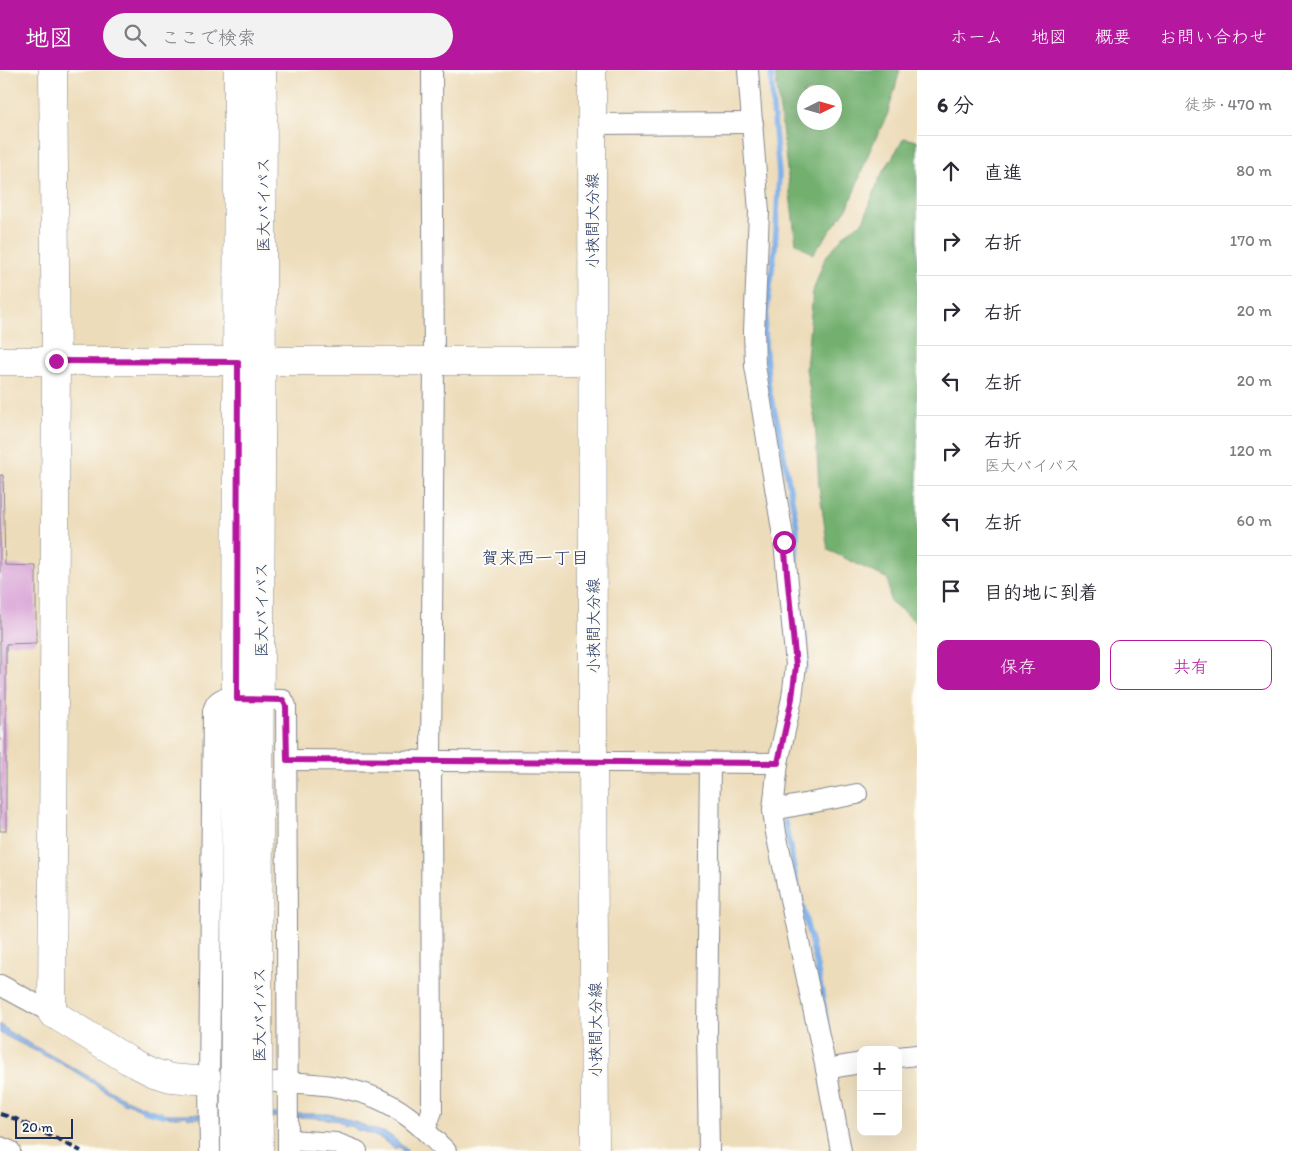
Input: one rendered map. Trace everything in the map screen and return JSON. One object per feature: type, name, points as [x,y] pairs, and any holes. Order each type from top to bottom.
[{"type":"main road","points":[[53,70],[56,361],[52,1013],[128,1060],[149,1070],[171,1078],[208,1081]]},
{"type":"main road","name":"医大バイパス","points":[[238,70],[250,361]]},
{"type":"main road","name":"医大バイパス","points":[[235,1151],[247,1002],[250,361],[263,114],[262,70]]},
{"type":"main road","name":"小挾間大分線","points":[[592,70],[595,1151]]},
{"type":"main road","points":[[0,361],[592,361]]},
{"type":"main road","name":"医大バイパス","points":[[247,1002],[259,1151]]},
{"type":"street","points":[[425,1130],[432,1111],[431,761],[434,362],[432,70]]},
{"type":"street","points":[[748,70],[759,212],[754,331],[755,366],[784,542],[796,666],[792,698],[778,763],[773,810],[776,834],[826,1069],[841,1151]]},
{"type":"street","points":[[592,124],[753,123]]},
{"type":"street","points":[[210,1151],[208,1081],[213,711],[218,701],[248,699],[280,699],[285,702],[286,706],[288,1146],[336,1143],[357,1151]]},
{"type":"street","points":[[287,760],[778,763]]},
{"type":"street","points":[[709,1151],[707,1032],[710,762]]},
{"type":"street","points":[[773,810],[857,794]]},
{"type":"street","points":[[0,985],[52,1013]]},
{"type":"street","points":[[902,1057],[917,1055]]},
{"type":"street","points":[[826,1069],[857,1064]]},
{"type":"street","points":[[208,1081],[308,1083],[349,1089],[383,1102],[406,1114],[446,1151]]},
{"type":"street","points":[[0,1147],[10,1151]]},
{"type":"green space","points":[[776,70],[900,70],[888,113],[870,150],[848,207],[813,254],[796,243]]},
{"type":"green space","points":[[904,138],[917,141],[917,623],[890,601],[888,579],[828,550],[819,486],[815,421],[806,369],[813,291],[825,258],[845,234],[863,222],[879,179]]},
{"type":"water","points":[[0,1024],[9,1032],[88,1076],[121,1097],[164,1114],[328,1114],[342,1117],[386,1133],[408,1151],[402,1151],[399,1147],[395,1149],[379,1137],[361,1130],[359,1131],[351,1126],[343,1125],[339,1121],[319,1118],[188,1118],[186,1116],[173,1117],[150,1112],[152,1114],[127,1103],[125,1104],[71,1069],[0,1033]]},
{"type":"building","points":[[0,475],[3,475],[5,565],[36,566],[36,643],[6,644],[6,831],[0,831]]},
{"type":"waterway","points":[[771,70],[779,174],[775,248],[764,331],[769,391],[778,424],[797,527],[796,566]]},
{"type":"waterway","points":[[799,610],[806,646],[805,668]]},
{"type":"waterway","points":[[785,822],[797,884],[817,966],[832,1050]]},
{"type":"waterway","points":[[144,1110],[164,1115]]},
{"type":"railway","points":[[0,1114],[16,1119],[81,1151]]},
{"type":"district","name":"賀来西一丁目","points":[[535,558]]},
{"type":"route","points":[[56,361],[238,362],[237,699],[280,699],[285,702],[287,760],[778,763],[792,698],[796,666],[784,542]]}]
